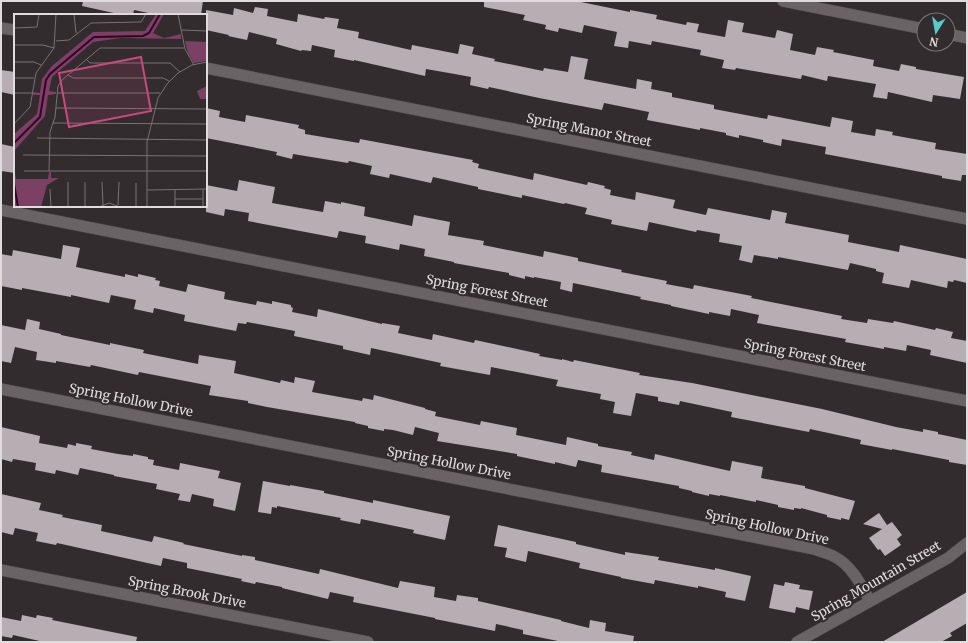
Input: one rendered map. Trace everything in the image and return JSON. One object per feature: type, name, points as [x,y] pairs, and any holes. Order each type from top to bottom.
[{"type":"street","points":[[783,1],[916,27]]},
{"type":"street","points":[[1,28],[14,30]]},
{"type":"street","points":[[956,36],[967,38]]},
{"type":"street","name":"Spring Manor Street","points":[[207,68],[967,219]]},
{"type":"street","name":"Spring Forest Street","points":[[1,210],[967,401]]},
{"type":"street","name":"Spring Hollow Drive","points":[[1,389],[814,549],[835,557],[845,565],[859,581],[870,601]]},
{"type":"street","name":"Spring Mountain Street","points":[[797,642],[948,558],[967,543]]},
{"type":"street","name":"Spring Brook Drive","points":[[1,570],[368,642]]},
{"type":"building","points":[[83,1],[203,1],[201,14],[153,14],[134,10],[133,14],[118,14],[82,6]]},
{"type":"building","points":[[484,1],[576,1],[630,12],[630,10],[657,15],[656,19],[686,25],[687,22],[699,24],[697,32],[725,37],[728,20],[744,23],[742,32],[775,38],[777,30],[793,34],[790,50],[815,55],[817,47],[834,50],[833,52],[874,60],[873,66],[899,71],[901,64],[916,67],[916,69],[964,77],[960,99],[933,95],[932,102],[888,92],[887,99],[873,97],[876,84],[828,76],[827,81],[802,75],[801,79],[736,68],[735,70],[722,68],[724,60],[700,55],[701,50],[652,41],[651,45],[629,41],[628,48],[614,46],[617,32],[584,25],[582,33],[559,28],[558,32],[545,29],[546,25],[523,20],[525,15],[484,7]]},
{"type":"building","points":[[255,7],[268,9],[267,16],[297,22],[298,14],[324,19],[325,17],[339,19],[337,28],[359,32],[358,38],[411,50],[412,45],[458,54],[460,44],[474,47],[472,54],[495,59],[494,61],[543,71],[544,68],[568,72],[571,56],[588,59],[584,79],[636,89],[637,79],[652,82],[651,89],[672,93],[672,97],[714,105],[714,109],[767,119],[768,115],[830,127],[832,117],[853,121],[851,132],[875,136],[876,129],[893,132],[892,135],[936,143],[935,149],[967,154],[967,175],[962,175],[961,181],[942,178],[942,176],[825,154],[826,147],[782,139],[781,146],[763,142],[763,140],[739,135],[739,138],[726,135],[726,133],[700,128],[700,130],[647,120],[649,112],[604,103],[602,110],[489,87],[488,89],[470,85],[471,77],[426,69],[425,76],[334,57],[335,50],[312,45],[311,51],[301,51],[276,44],[277,39],[249,32],[247,40],[207,30],[206,10],[233,15],[234,8],[253,13]]},
{"type":"building","points":[[1,70],[14,72],[14,95],[1,92]]},
{"type":"building","points":[[207,108],[220,111],[219,117],[245,122],[246,115],[299,125],[298,128],[305,130],[305,134],[359,143],[360,139],[473,160],[472,162],[479,164],[478,168],[533,180],[534,173],[587,185],[588,182],[605,186],[604,188],[611,190],[610,195],[635,200],[636,192],[675,200],[673,208],[706,215],[708,208],[770,220],[772,210],[787,213],[785,223],[849,235],[848,242],[899,252],[900,245],[967,259],[967,283],[954,280],[953,282],[948,281],[947,288],[911,280],[909,288],[882,283],[884,273],[876,271],[876,269],[850,263],[848,270],[778,257],[778,259],[754,255],[752,263],[739,260],[742,246],[719,242],[720,234],[697,230],[696,232],[649,222],[647,231],[611,224],[612,220],[585,214],[587,208],[565,203],[522,195],[522,198],[478,189],[478,187],[433,177],[431,183],[390,174],[389,178],[370,174],[372,166],[349,161],[348,163],[293,154],[292,159],[276,155],[277,152],[207,138]]},
{"type":"building","points":[[1,144],[14,147],[14,173],[1,171]]},
{"type":"building","points":[[239,180],[275,187],[272,203],[323,212],[325,201],[341,204],[341,202],[365,207],[364,216],[412,226],[414,215],[450,222],[448,235],[484,241],[483,245],[543,257],[544,251],[578,258],[578,261],[622,270],[621,272],[667,281],[666,284],[693,289],[694,285],[752,296],[751,298],[842,316],[841,319],[867,323],[868,319],[893,323],[894,321],[935,330],[936,328],[953,332],[951,338],[967,341],[967,363],[930,355],[931,350],[907,345],[906,351],[884,347],[884,349],[845,342],[846,339],[757,323],[759,315],[731,309],[730,316],[709,312],[709,314],[640,299],[641,297],[573,283],[572,292],[560,289],[561,282],[525,276],[525,279],[509,275],[509,273],[424,256],[425,249],[400,244],[399,250],[365,243],[366,236],[339,231],[337,238],[248,221],[249,213],[225,209],[224,216],[206,212],[207,185],[237,191]]},
{"type":"building","points":[[63,245],[80,248],[76,267],[125,277],[125,274],[138,277],[138,274],[156,278],[155,280],[160,281],[159,286],[186,292],[188,284],[225,292],[224,299],[256,305],[257,301],[272,304],[272,301],[291,305],[293,308],[292,312],[317,317],[318,309],[382,324],[400,326],[398,333],[432,340],[433,334],[474,343],[475,340],[540,354],[539,356],[573,362],[574,360],[640,373],[639,375],[692,383],[822,409],[896,427],[923,432],[923,429],[938,432],[938,434],[967,440],[967,465],[949,462],[949,460],[860,444],[861,440],[810,429],[809,432],[731,417],[732,412],[680,401],[679,405],[658,401],[658,397],[636,393],[631,416],[613,413],[615,402],[600,399],[601,394],[556,386],[558,380],[491,367],[490,375],[440,366],[441,363],[371,348],[370,355],[343,349],[343,346],[294,336],[295,331],[247,322],[246,324],[238,323],[236,331],[184,321],[185,315],[154,308],[153,313],[134,309],[136,300],[111,295],[109,303],[71,295],[71,297],[22,288],[22,290],[1,286],[1,254],[12,256],[13,250],[61,259]]},
{"type":"building","points":[[27,319],[40,322],[39,329],[61,335],[144,350],[143,353],[198,364],[199,355],[236,361],[234,373],[280,383],[281,380],[294,383],[295,377],[315,381],[312,392],[362,401],[363,398],[373,400],[374,395],[425,408],[436,412],[435,416],[480,425],[481,421],[517,428],[516,435],[566,445],[567,437],[598,444],[598,446],[632,452],[631,455],[654,460],[655,454],[730,471],[732,461],[763,467],[761,478],[805,486],[805,488],[855,501],[849,520],[841,518],[841,520],[801,508],[794,508],[794,510],[756,500],[756,502],[709,494],[709,496],[679,488],[679,486],[601,472],[602,465],[578,460],[576,467],[517,456],[517,454],[437,441],[439,433],[415,427],[413,435],[393,430],[384,429],[384,431],[368,428],[368,426],[355,422],[267,407],[248,403],[248,401],[209,395],[211,386],[139,372],[138,375],[91,365],[90,367],[56,361],[56,363],[36,360],[37,352],[15,347],[11,363],[1,361],[1,325],[25,330]]},
{"type":"building","points":[[1,427],[40,436],[39,443],[67,448],[68,444],[76,446],[76,443],[92,446],[91,449],[148,457],[148,459],[154,460],[153,465],[179,470],[180,463],[220,471],[218,478],[241,483],[235,511],[213,506],[214,499],[192,494],[190,502],[178,500],[180,494],[156,489],[157,484],[80,468],[78,475],[56,470],[55,474],[35,470],[36,463],[13,459],[12,462],[1,459]]},
{"type":"building","points":[[263,481],[324,491],[324,493],[373,503],[373,500],[450,516],[445,540],[413,533],[414,530],[361,519],[360,524],[340,520],[341,518],[277,506],[277,508],[272,507],[271,514],[258,512]]},
{"type":"building","points":[[1,494],[41,503],[39,510],[63,515],[62,517],[102,525],[101,531],[152,542],[154,536],[184,543],[183,544],[242,556],[255,557],[255,560],[319,574],[320,569],[398,588],[400,581],[435,587],[434,597],[456,601],[457,595],[478,598],[478,601],[589,628],[590,620],[606,623],[605,631],[634,636],[633,642],[563,642],[523,634],[523,630],[496,624],[495,631],[353,602],[354,597],[330,592],[328,599],[282,587],[241,581],[242,579],[187,568],[187,563],[163,558],[161,566],[57,543],[56,545],[36,541],[38,533],[15,528],[13,535],[1,532]]},
{"type":"building","points":[[879,513],[887,525],[892,522],[902,535],[897,539],[901,545],[885,556],[880,549],[878,550],[869,538],[882,529],[863,524]]},
{"type":"building","points":[[498,525],[576,542],[576,544],[625,555],[625,552],[659,557],[658,560],[715,570],[715,568],[751,576],[745,601],[725,597],[726,592],[698,586],[698,588],[655,580],[654,584],[621,578],[579,568],[580,563],[528,551],[526,562],[505,557],[507,548],[494,546]]},
{"type":"building","points":[[785,582],[800,585],[799,589],[813,591],[809,610],[796,607],[795,613],[769,608],[774,584],[784,586]]},
{"type":"building","points":[[967,592],[967,623],[950,633],[952,636],[941,642],[882,642]]},
{"type":"building","points":[[22,615],[36,618],[37,615],[53,618],[52,620],[137,637],[136,642],[44,642],[13,635],[12,638],[1,636],[1,617],[21,621]]}]
